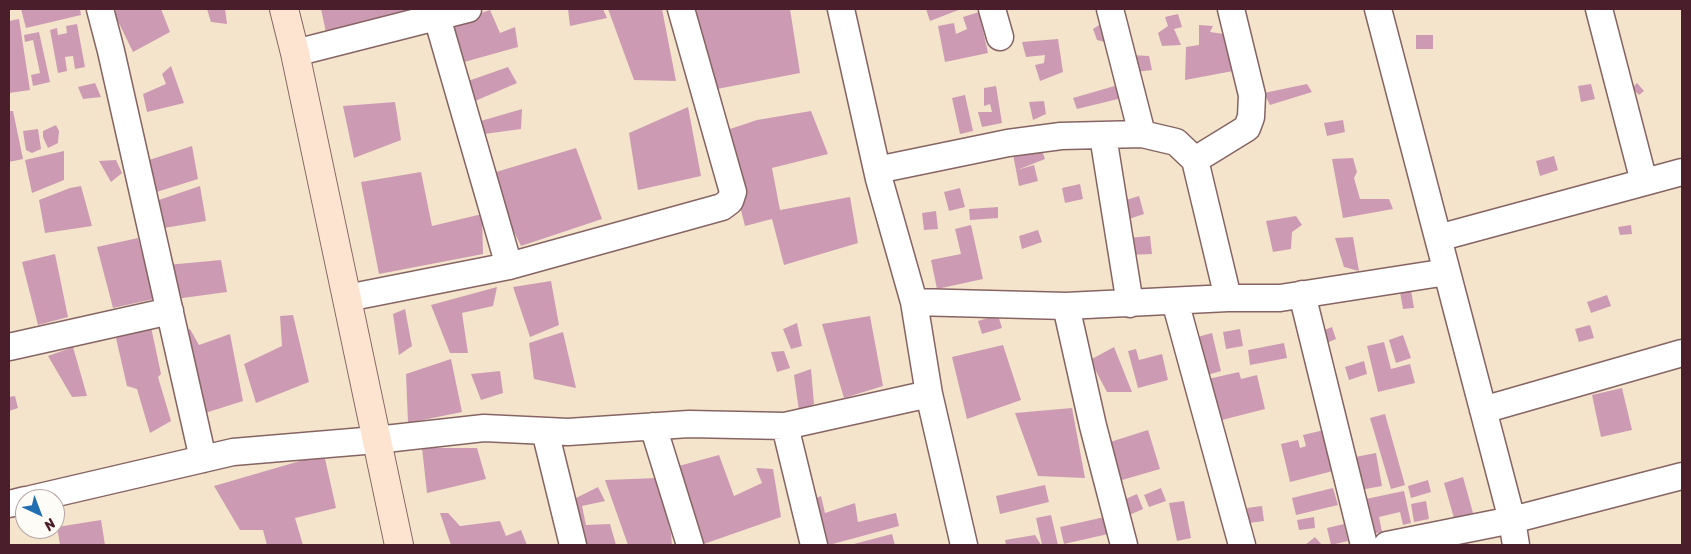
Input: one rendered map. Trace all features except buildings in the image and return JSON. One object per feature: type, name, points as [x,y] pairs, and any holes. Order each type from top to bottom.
[{"type":"main road","points":[[284,9],[295,53],[399,545]]},
{"type":"street","points":[[100,9],[111,50],[203,459]]},
{"type":"street","points":[[295,53],[468,9]]},
{"type":"street","points":[[347,298],[509,266],[722,207],[730,201],[733,192],[681,9]]},
{"type":"street","points":[[841,9],[877,170],[914,302],[929,394],[964,545]]},
{"type":"street","points":[[992,9],[1000,37]]},
{"type":"street","points":[[1110,9],[1142,134]]},
{"type":"street","points":[[1195,160],[1247,128],[1251,118],[1252,94],[1231,9]]},
{"type":"street","points":[[1378,9],[1514,533]]},
{"type":"street","points":[[1599,9],[1644,182]]},
{"type":"street","points":[[437,17],[509,266]]},
{"type":"street","points":[[877,170],[1008,143],[1061,136],[1142,134],[1176,142],[1195,160],[1228,298]]},
{"type":"street","points":[[1103,136],[1130,304]]},
{"type":"street","points":[[1438,238],[1682,172]]},
{"type":"street","points":[[914,302],[1066,306],[1228,298],[1280,298],[1447,272]]},
{"type":"street","points":[[1302,294],[1364,545]]},
{"type":"street","points":[[1175,301],[1242,545]]},
{"type":"street","points":[[1066,306],[1093,426],[1124,545]]},
{"type":"street","points":[[9,347],[170,310]]},
{"type":"street","points":[[1483,410],[1682,353]]},
{"type":"street","points":[[65,491],[233,452],[376,440],[484,428],[568,432],[689,424],[785,426],[929,394]]},
{"type":"street","points":[[653,426],[690,545]]},
{"type":"street","points":[[785,426],[814,545]]},
{"type":"street","points":[[546,431],[572,545]]},
{"type":"street","points":[[1387,545],[1514,533],[1682,476]]}]
